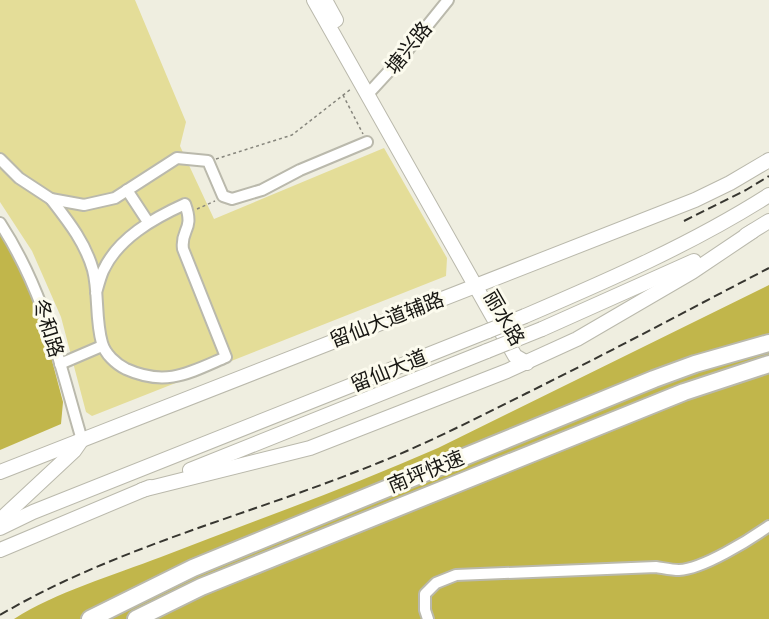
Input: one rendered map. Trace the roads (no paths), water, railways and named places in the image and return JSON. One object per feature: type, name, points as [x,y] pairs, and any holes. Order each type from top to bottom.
[{"type":"highway","name":"南坪快速","points":[[90,619],[193,568],[654,379],[695,364],[769,343]]},
{"type":"highway","name":"南坪快速","points":[[136,619],[210,583],[673,397],[769,364]]},
{"type":"main road","name":"丽水路","points":[[314,0],[368,88],[481,287],[515,356],[527,363]]},
{"type":"main road","name":"丽水路","points":[[325,0],[368,88]]},
{"type":"main road","name":"留仙大道辅路","points":[[481,287],[504,274],[695,200],[769,160]]},
{"type":"main road","name":"留仙大道辅路","points":[[0,472],[78,445],[481,287],[681,215],[739,187],[769,169]]},
{"type":"main road","name":"留仙大道","points":[[0,528],[44,508],[525,316],[652,261],[733,218],[769,195]]},
{"type":"main road","name":"留仙大道","points":[[0,550],[142,490],[542,329],[663,276],[769,221]]},
{"type":"main road","points":[[142,490],[310,448],[527,363],[563,346],[692,272],[753,231]]},
{"type":"main road","name":"留仙大道辅路","points":[[0,480],[78,445]]},
{"type":"main road","points":[[0,520],[78,445]]},
{"type":"street","name":"塘兴路","points":[[368,88],[402,57],[447,0]]},
{"type":"street","points":[[51,199],[84,205],[115,198],[177,159],[208,161],[223,196],[232,199],[262,190],[300,170],[367,142]]},
{"type":"street","points":[[0,159],[19,178],[51,199],[85,247],[93,272],[96,315],[102,346],[117,365],[140,375],[160,379],[179,376],[226,357],[183,249],[182,241],[189,227],[189,213],[185,204],[148,222],[123,244],[104,270],[96,293]]},
{"type":"street","points":[[127,190],[148,222]]},
{"type":"street","name":"冬和路","points":[[0,223],[30,274],[44,308],[60,364],[78,445]]},
{"type":"street","points":[[60,364],[102,346]]},
{"type":"street","points":[[428,619],[425,610],[425,594],[436,583],[456,575],[656,567],[681,570],[704,562],[750,539],[769,526]]},
{"type":"railway","points":[[684,221],[769,176]]},
{"type":"railway","points":[[0,615],[91,569],[335,480],[419,445],[557,378],[769,268]]}]
